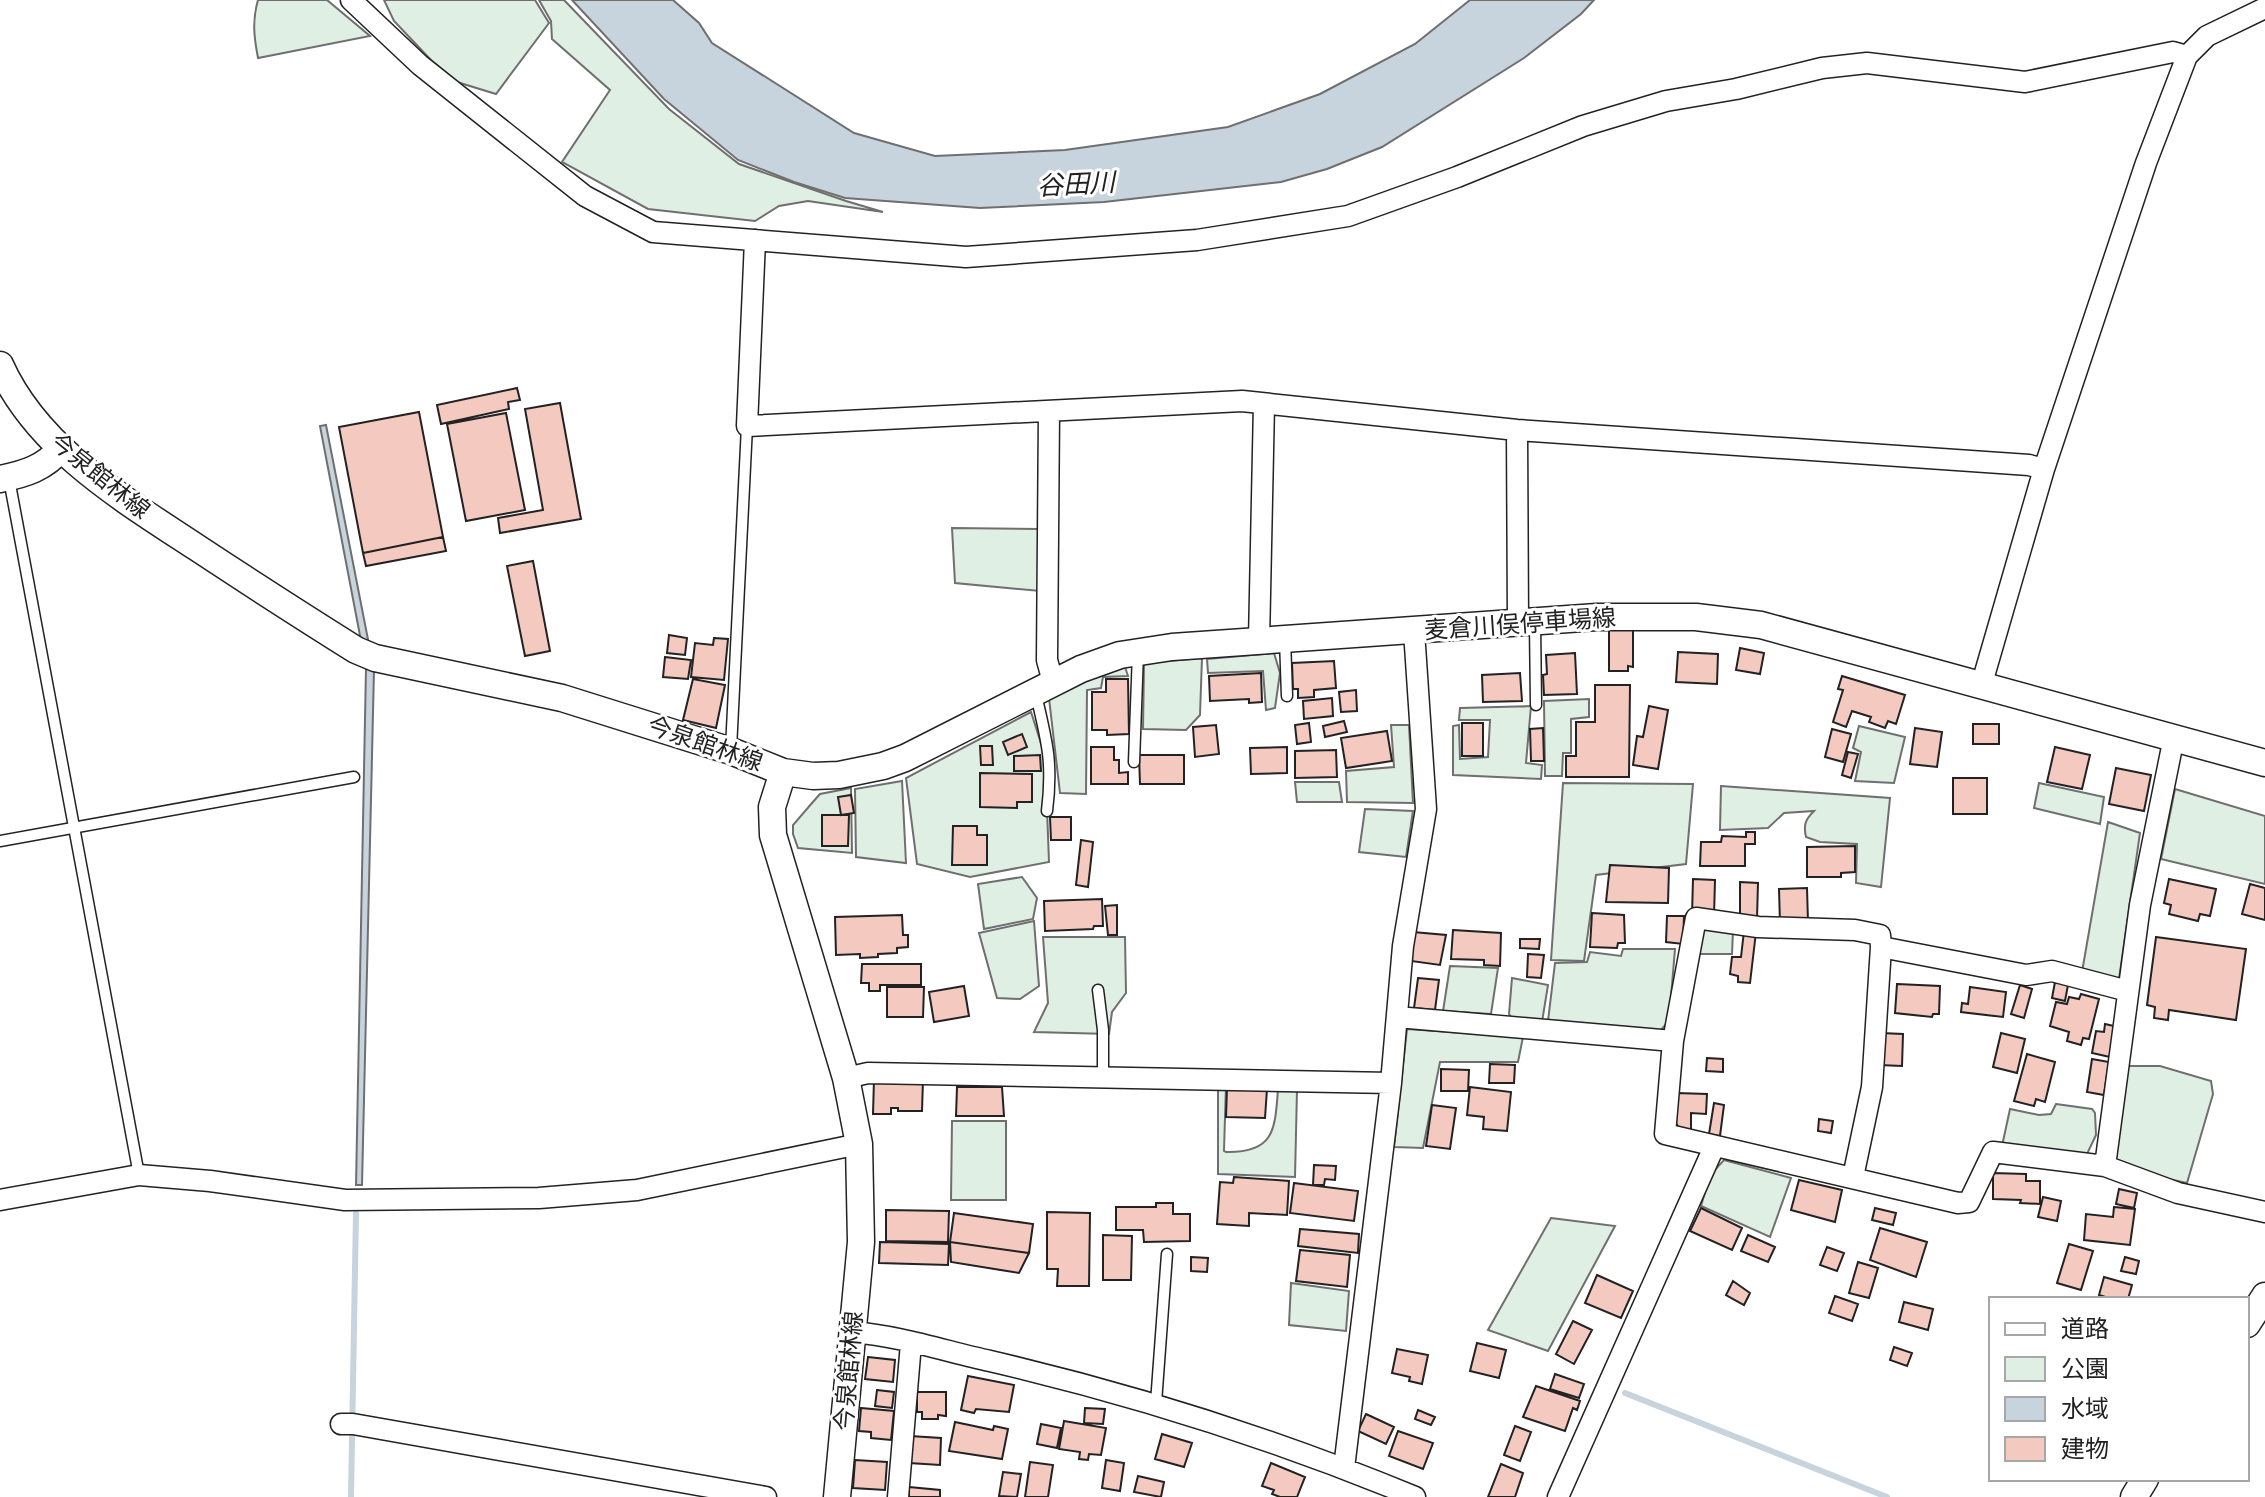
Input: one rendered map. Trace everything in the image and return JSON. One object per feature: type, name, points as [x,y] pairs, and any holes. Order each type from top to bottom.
[{"type":"main road","name":"今泉館林線","points":[[0,365],[18,397],[61,448],[149,516],[335,637],[375,658],[562,698],[731,751],[783,772],[772,807],[773,835],[846,1078],[859,1144],[861,1242],[837,1497]]},
{"type":"main road","points":[[4,478],[50,463],[61,448]]},
{"type":"main road","name":"麦倉川俣停車場線","points":[[783,772],[839,775],[883,766],[905,758],[1081,669],[1120,655],[1172,647],[1612,617],[1732,620],[1789,631],[2265,763]]},
{"type":"main road","points":[[2249,1321],[2265,1296]]},
{"type":"street","points":[[351,0],[420,65],[585,196],[653,232],[966,257],[1197,240],[1348,216],[1583,126],[1666,101],[1736,89],[1822,68],[1867,63],[2025,82],[2173,52],[2187,56]]},
{"type":"street","points":[[1982,683],[2044,469],[2146,163],[2187,56],[2207,36],[2265,8]]},
{"type":"street","points":[[755,240],[747,426],[1219,401],[1517,430],[2029,465],[2044,469]]},
{"type":"street","points":[[1264,404],[1272,640]]},
{"type":"street","points":[[1044,687],[1047,660],[1049,411]]},
{"type":"street","points":[[1517,430],[1527,622]]},
{"type":"street","points":[[1344,1468],[1391,1083],[1403,946],[1426,809],[1414,631]]},
{"type":"street","points":[[2105,1166],[2140,905],[2174,737]]},
{"type":"street","points":[[1853,1177],[1872,1087],[1880,935],[1855,930],[1758,927],[1696,918],[1673,1041],[1665,1134],[1958,1203],[1969,1202],[1993,1152],[2105,1166],[2178,1193],[2265,1212]]},
{"type":"street","points":[[1881,947],[2026,975],[2052,971],[2128,991]]},
{"type":"street","points":[[1397,1017],[1673,1041]]},
{"type":"street","points":[[846,1078],[868,1073],[1391,1083]]},
{"type":"street","points":[[0,1200],[139,1175],[210,1181],[345,1200],[539,1198],[637,1190],[859,1144]]},
{"type":"street","points":[[1558,1497],[1714,1147]]},
{"type":"street","points":[[853,1332],[1091,1384],[1156,1403],[1344,1468],[1415,1497]]},
{"type":"street","points":[[898,1497],[911,1343]]},
{"type":"street","points":[[341,1424],[766,1497]]},
{"type":"lane","points":[[731,751],[747,426]]},
{"type":"lane","points":[[4,478],[139,1175]]},
{"type":"lane","points":[[1527,622],[1536,705]]},
{"type":"lane","points":[[1272,640],[1287,696]]},
{"type":"lane","points":[[1134,762],[1138,652]]},
{"type":"lane","points":[[1044,687],[1051,775],[1047,811]]},
{"type":"lane","points":[[0,841],[354,777]]},
{"type":"lane","points":[[1098,990],[1103,1030],[1103,1076]]},
{"type":"lane","points":[[1156,1403],[1167,1254]]},
{"type":"green space","points":[[258,0],[327,0],[370,36],[258,58],[254,29]]},
{"type":"green space","points":[[384,0],[535,0],[549,23],[496,94],[457,82],[394,21]]},
{"type":"green space","points":[[539,0],[564,0],[669,109],[739,164],[883,212],[808,201],[779,206],[755,221],[648,209],[562,162],[610,90],[552,39],[551,21]]},
{"type":"green space","points":[[952,528],[1039,529],[1040,591],[955,583]]},
{"type":"green space","points":[[1274,653],[1280,673],[1275,708],[1266,710],[1263,671],[1208,673],[1207,659]]},
{"type":"green space","points":[[1202,658],[1200,715],[1186,730],[1143,729],[1144,663]]},
{"type":"green space","points":[[1125,667],[1128,676],[1103,677],[1101,688],[1087,690],[1086,794],[1060,793],[1049,698],[1087,679]]},
{"type":"green space","points":[[1589,699],[1589,717],[1571,719],[1571,753],[1563,753],[1562,776],[1545,776],[1544,701]]},
{"type":"green space","points":[[1531,706],[1526,763],[1542,765],[1541,779],[1453,775],[1453,726],[1459,725],[1460,759],[1488,757],[1490,720],[1459,720],[1460,708]]},
{"type":"green space","points":[[1031,712],[1045,756],[1049,862],[970,877],[917,864],[906,778]]},
{"type":"green space","points":[[1391,725],[1409,725],[1413,803],[1347,802],[1346,771],[1394,767]]},
{"type":"green space","points":[[1859,726],[1905,737],[1894,783],[1855,781],[1861,752],[1853,748]]},
{"type":"green space","points":[[902,781],[906,863],[856,857],[855,789]]},
{"type":"green space","points":[[1295,782],[1339,782],[1342,802],[1297,802]]},
{"type":"green space","points":[[1563,783],[1693,784],[1686,864],[1596,875],[1584,961],[1551,960]]},
{"type":"green space","points":[[2039,783],[2104,797],[2100,824],[2034,808]]},
{"type":"green space","points":[[1721,786],[1890,798],[1881,887],[1856,883],[1857,844],[1820,842],[1806,837],[1806,822],[1814,811],[1784,813],[1768,828],[1720,830]]},
{"type":"green space","points":[[851,788],[852,853],[798,848],[793,825],[812,803],[820,794]]},
{"type":"green space","points":[[2175,789],[2265,816],[2265,884],[2161,859]]},
{"type":"green space","points":[[1365,809],[1413,811],[1406,857],[1359,852]]},
{"type":"green space","points":[[2108,822],[2140,833],[2119,979],[2082,972]]},
{"type":"green space","points":[[1022,877],[1037,898],[1033,919],[984,929],[978,884]]},
{"type":"green space","points":[[1034,921],[1039,986],[1020,999],[997,998],[979,933]]},
{"type":"green space","points":[[1699,927],[1733,931],[1732,954],[1697,954]]},
{"type":"green space","points":[[1043,937],[1125,937],[1126,993],[1112,1012],[1109,1034],[1034,1032],[1048,1003]]},
{"type":"green space","points":[[1623,949],[1675,949],[1669,1021],[1659,1032],[1548,1021],[1555,963],[1587,962],[1590,952],[1621,956]]},
{"type":"green space","points":[[1450,966],[1498,968],[1491,1014],[1443,1011]]},
{"type":"green space","points":[[1512,978],[1548,985],[1542,1022],[1512,1018],[1509,1014]]},
{"type":"green space","points":[[1407,1029],[1523,1037],[1518,1062],[1440,1062],[1423,1148],[1394,1147]]},
{"type":"green space","points":[[2128,1066],[2160,1066],[2211,1081],[2213,1094],[2187,1183],[2159,1177],[2116,1160],[2114,1149]]},
{"type":"green space","points":[[1218,1085],[1226,1085],[1226,1152],[1242,1151],[1263,1143],[1273,1127],[1278,1089],[1297,1090],[1295,1177],[1218,1174]]},
{"type":"green space","points":[[2056,1104],[2092,1109],[2095,1113],[2096,1135],[2087,1154],[2002,1146],[2010,1109],[2039,1115],[2051,1114]]},
{"type":"green space","points":[[952,1121],[1006,1121],[1006,1200],[951,1200]]},
{"type":"green space","points":[[1724,1160],[1791,1178],[1770,1237],[1701,1206],[1710,1175]]},
{"type":"green space","points":[[1551,1218],[1615,1226],[1548,1351],[1488,1330]]},
{"type":"green space","points":[[1291,1283],[1349,1291],[1346,1331],[1289,1325]]},
{"type":"water","name":"谷田川","points":[[572,0],[673,0],[699,23],[712,43],[854,133],[935,156],[1065,150],[1228,127],[1320,94],[1415,44],[1470,0],[1594,0],[1581,14],[1524,58],[1382,147],[1327,169],[1281,182],[1104,202],[980,208],[845,198],[738,160],[664,99]]},
{"type":"water","points":[[326,425],[374,670],[362,1185],[356,1185],[366,667],[320,426]]},
{"type":"building","points":[[517,388],[520,400],[508,402],[509,409],[441,424],[437,405]]},
{"type":"building","points":[[560,403],[581,519],[500,533],[498,518],[543,510],[525,409]]},
{"type":"building","points":[[419,412],[443,537],[363,553],[339,427]]},
{"type":"building","points":[[506,413],[525,510],[466,521],[447,424]]},
{"type":"building","points":[[443,537],[446,551],[366,566],[363,553]]},
{"type":"building","points":[[533,561],[550,651],[525,656],[507,566]]},
{"type":"building","points":[[1609,630],[1633,630],[1633,667],[1628,666],[1628,671],[1609,671]]},
{"type":"building","points":[[669,635],[687,638],[685,655],[667,653]]},
{"type":"building","points":[[714,638],[728,639],[724,680],[691,677],[695,643],[713,645]]},
{"type":"building","points":[[1740,648],[1764,653],[1760,674],[1736,670]]},
{"type":"building","points":[[1678,652],[1718,654],[1717,684],[1676,682]]},
{"type":"building","points":[[1575,653],[1577,694],[1544,695],[1546,655]]},
{"type":"building","points":[[665,657],[691,660],[688,679],[663,677]]},
{"type":"building","points":[[1334,661],[1336,688],[1314,690],[1314,697],[1298,698],[1298,689],[1293,689],[1292,663]]},
{"type":"building","points":[[1261,673],[1262,702],[1249,703],[1249,699],[1210,701],[1209,676]]},
{"type":"building","points":[[1520,673],[1522,701],[1483,702],[1482,675]]},
{"type":"building","points":[[1842,676],[1905,695],[1896,724],[1888,721],[1885,728],[1869,722],[1871,717],[1852,711],[1846,727],[1833,722],[1843,690],[1838,689]]},
{"type":"building","points":[[693,679],[725,685],[716,728],[683,720]]},
{"type":"building","points":[[1106,679],[1128,679],[1129,734],[1107,735],[1107,730],[1092,730],[1092,692],[1106,692]]},
{"type":"building","points":[[1595,685],[1630,685],[1629,777],[1566,777],[1566,756],[1576,756],[1576,722],[1595,722]]},
{"type":"building","points":[[1356,690],[1357,711],[1341,712],[1339,692]]},
{"type":"building","points":[[1332,698],[1333,716],[1304,719],[1303,701]]},
{"type":"building","points":[[1649,706],[1668,710],[1658,769],[1633,765],[1637,736],[1643,737]]},
{"type":"building","points":[[1344,721],[1347,732],[1325,737],[1323,726]]},
{"type":"building","points":[[1309,723],[1311,742],[1297,744],[1295,725]]},
{"type":"building","points":[[1462,723],[1483,723],[1483,756],[1462,756]]},
{"type":"building","points":[[1973,724],[1999,724],[1999,744],[1973,744]]},
{"type":"building","points":[[1216,725],[1219,754],[1195,757],[1193,727]]},
{"type":"building","points":[[1543,728],[1544,761],[1531,761],[1530,729]]},
{"type":"building","points":[[1915,728],[1942,732],[1937,767],[1910,764]]},
{"type":"building","points":[[1832,729],[1851,734],[1843,762],[1825,757]]},
{"type":"building","points":[[1387,731],[1392,761],[1346,768],[1341,738]]},
{"type":"building","points":[[1022,734],[1027,747],[1008,755],[1003,742]]},
{"type":"building","points":[[980,746],[992,746],[993,765],[981,765]]},
{"type":"building","points":[[1091,747],[1114,747],[1114,760],[1119,760],[1119,773],[1128,772],[1128,784],[1091,784]]},
{"type":"building","points":[[1287,747],[1287,773],[1251,774],[1250,748]]},
{"type":"building","points":[[2055,747],[2090,755],[2082,789],[2047,782]]},
{"type":"building","points":[[1336,750],[1337,777],[1295,778],[1295,751]]},
{"type":"building","points":[[1848,752],[1858,754],[1851,778],[1842,775]]},
{"type":"building","points":[[1040,755],[1041,771],[1014,771],[1014,756]]},
{"type":"building","points":[[1139,755],[1184,755],[1184,784],[1140,784]]},
{"type":"building","points":[[2116,768],[2151,775],[2144,811],[2109,804]]},
{"type":"building","points":[[980,773],[1032,774],[1032,802],[1017,802],[1017,808],[980,807]]},
{"type":"building","points":[[1953,778],[1987,778],[1987,814],[1953,814]]},
{"type":"building","points":[[851,795],[854,813],[841,815],[838,797]]},
{"type":"building","points":[[822,815],[849,815],[848,846],[822,846]]},
{"type":"building","points":[[1050,817],[1071,817],[1071,840],[1051,840]]},
{"type":"building","points":[[953,826],[977,826],[977,835],[987,835],[987,865],[952,865]]},
{"type":"building","points":[[1746,832],[1755,832],[1755,844],[1745,844],[1745,866],[1700,866],[1701,842],[1721,842],[1722,836],[1746,837]]},
{"type":"building","points":[[1081,840],[1093,842],[1088,887],[1076,885]]},
{"type":"building","points":[[1855,846],[1855,872],[1841,873],[1841,877],[1807,877],[1807,847]]},
{"type":"building","points":[[1610,865],[1669,868],[1668,903],[1606,902]]},
{"type":"building","points":[[1693,879],[1715,880],[1714,916],[1692,915]]},
{"type":"building","points":[[2169,879],[2216,889],[2210,916],[2200,914],[2198,921],[2169,914],[2171,905],[2164,903]]},
{"type":"building","points":[[1740,882],[1758,883],[1757,919],[1740,917]]},
{"type":"building","points":[[2250,884],[2265,888],[2265,920],[2242,914]]},
{"type":"building","points":[[1807,888],[1808,922],[1780,923],[1779,889]]},
{"type":"building","points":[[1102,899],[1103,926],[1045,931],[1044,901]]},
{"type":"building","points":[[1117,905],[1117,935],[1108,935],[1105,906]]},
{"type":"building","points":[[1592,913],[1624,915],[1625,943],[1618,943],[1617,948],[1590,947]]},
{"type":"building","points":[[902,915],[903,935],[908,935],[908,947],[897,948],[897,953],[878,954],[878,957],[836,955],[835,917]]},
{"type":"building","points":[[1667,916],[1684,916],[1683,944],[1666,942]]},
{"type":"building","points":[[1453,930],[1501,933],[1500,966],[1484,965],[1484,960],[1451,959]]},
{"type":"building","points":[[1744,931],[1756,932],[1750,983],[1738,982],[1738,976],[1730,974],[1732,957],[1741,957]]},
{"type":"building","points":[[1413,932],[1446,935],[1440,965],[1411,961]]},
{"type":"building","points":[[2156,937],[2246,949],[2236,1020],[2169,1010],[2168,1020],[2154,1018],[2155,1007],[2147,1005]]},
{"type":"building","points":[[1520,939],[1540,939],[1539,949],[1520,948]]},
{"type":"building","points":[[1528,954],[1544,955],[1541,978],[1527,977]]},
{"type":"building","points":[[862,964],[921,964],[921,985],[880,985],[880,991],[869,991],[869,983],[861,983]]},
{"type":"building","points":[[1418,978],[1439,980],[1435,1010],[1414,1008]]},
{"type":"building","points":[[2055,982],[2068,985],[2065,1001],[2052,998]]},
{"type":"building","points":[[1897,984],[1940,986],[1939,1014],[1932,1017],[1895,1013]]},
{"type":"building","points":[[2020,985],[2032,989],[2024,1018],[2011,1014]]},
{"type":"building","points":[[964,986],[969,1016],[934,1022],[929,992]]},
{"type":"building","points":[[887,987],[924,987],[923,1017],[887,1017]]},
{"type":"building","points":[[1970,987],[2006,992],[2003,1017],[1961,1012],[1962,1003],[1968,1004]]},
{"type":"building","points":[[2081,994],[2099,999],[2089,1039],[2083,1038],[2081,1045],[2067,1041],[2069,1032],[2050,1026],[2056,1002],[2067,1004],[2069,997],[2079,999]]},
{"type":"building","points":[[2105,1024],[2114,1026],[2110,1057],[2092,1053],[2096,1031],[2104,1032]]},
{"type":"building","points":[[1881,1033],[1903,1034],[1902,1066],[1879,1065]]},
{"type":"building","points":[[2001,1033],[2025,1039],[2017,1073],[1993,1067]]},
{"type":"building","points":[[2027,1054],[2055,1062],[2045,1102],[2036,1099],[2034,1106],[2014,1101]]},
{"type":"building","points":[[1707,1058],[1723,1059],[1723,1072],[1706,1071]]},
{"type":"building","points":[[2092,1059],[2109,1062],[2104,1095],[2087,1092]]},
{"type":"building","points":[[1490,1064],[1515,1065],[1514,1083],[1489,1083]]},
{"type":"building","points":[[1441,1069],[1469,1070],[1468,1091],[1441,1091]]},
{"type":"building","points":[[874,1079],[923,1080],[922,1111],[891,1108],[891,1114],[873,1114]]},
{"type":"building","points":[[957,1087],[1002,1087],[1004,1116],[956,1116]]},
{"type":"building","points":[[1227,1087],[1267,1089],[1265,1118],[1226,1117]]},
{"type":"building","points":[[1470,1087],[1511,1092],[1507,1131],[1483,1129],[1484,1117],[1467,1115]]},
{"type":"building","points":[[1677,1093],[1707,1094],[1706,1114],[1691,1113],[1691,1130],[1680,1130],[1676,1123]]},
{"type":"building","points":[[1714,1103],[1724,1105],[1720,1136],[1709,1134]]},
{"type":"building","points":[[1432,1105],[1456,1108],[1450,1149],[1426,1146]]},
{"type":"building","points":[[1819,1119],[1833,1121],[1831,1133],[1818,1131]]},
{"type":"building","points":[[1314,1165],[1336,1166],[1335,1180],[1325,1179],[1324,1185],[1313,1185]]},
{"type":"building","points":[[1993,1173],[2026,1174],[2026,1181],[2040,1181],[2040,1204],[1993,1199]]},
{"type":"building","points":[[1234,1177],[1289,1181],[1287,1215],[1249,1213],[1249,1226],[1217,1224],[1220,1182],[1233,1183]]},
{"type":"building","points":[[1799,1180],[1842,1190],[1835,1222],[1791,1210]]},
{"type":"building","points":[[1294,1183],[1358,1191],[1354,1221],[1290,1213]]},
{"type":"building","points":[[2119,1189],[2137,1193],[2134,1208],[2116,1204]]},
{"type":"building","points":[[2043,1197],[2061,1201],[2057,1221],[2038,1217]]},
{"type":"building","points":[[1156,1203],[1173,1203],[1173,1214],[1190,1214],[1190,1241],[1144,1242],[1143,1230],[1116,1230],[1116,1207],[1156,1207]]},
{"type":"building","points":[[2114,1207],[2135,1209],[2130,1245],[2084,1240],[2086,1214],[2113,1217]]},
{"type":"building","points":[[1701,1208],[1742,1228],[1732,1250],[1690,1231]]},
{"type":"building","points":[[1875,1208],[1896,1213],[1893,1225],[1872,1220]]},
{"type":"building","points":[[886,1210],[949,1211],[948,1242],[886,1241]]},
{"type":"building","points":[[1047,1212],[1090,1213],[1089,1286],[1057,1286],[1058,1269],[1047,1269]]},
{"type":"building","points":[[954,1213],[1033,1224],[1029,1253],[950,1242]]},
{"type":"building","points":[[1880,1228],[1927,1242],[1916,1277],[1870,1260]]},
{"type":"building","points":[[1300,1229],[1359,1234],[1358,1253],[1298,1246]]},
{"type":"building","points":[[1103,1235],[1132,1236],[1131,1280],[1103,1280]]},
{"type":"building","points":[[1748,1235],[1775,1247],[1768,1262],[1741,1251]]},
{"type":"building","points":[[880,1242],[949,1244],[948,1265],[879,1263]]},
{"type":"building","points":[[950,1242],[1029,1253],[1019,1273],[951,1262]]},
{"type":"building","points":[[2069,1244],[2093,1251],[2081,1290],[2057,1283]]},
{"type":"building","points":[[1827,1247],[1844,1253],[1837,1271],[1820,1265]]},
{"type":"building","points":[[1300,1250],[1350,1255],[1347,1287],[1296,1281]]},
{"type":"building","points":[[1191,1257],[1208,1258],[1207,1272],[1191,1271]]},
{"type":"building","points":[[2125,1257],[2139,1261],[2136,1274],[2121,1271]]},
{"type":"building","points":[[1858,1262],[1878,1268],[1869,1298],[1849,1293]]},
{"type":"building","points":[[1597,1275],[1633,1291],[1621,1318],[1585,1303]]},
{"type":"building","points":[[2104,1277],[2132,1285],[2129,1297],[2099,1295]]},
{"type":"building","points":[[1733,1281],[1750,1293],[1744,1305],[1726,1295]]},
{"type":"building","points":[[1835,1296],[1858,1304],[1852,1321],[1829,1313]]},
{"type":"building","points":[[1904,1302],[1933,1309],[1928,1330],[1899,1322]]},
{"type":"building","points":[[1573,1321],[1592,1330],[1574,1364],[1556,1354]]},
{"type":"building","points":[[1477,1343],[1506,1350],[1499,1378],[1470,1371]]},
{"type":"building","points":[[1894,1347],[1912,1353],[1907,1366],[1890,1360]]},
{"type":"building","points":[[1397,1349],[1428,1355],[1422,1384],[1409,1381],[1410,1377],[1392,1373]]},
{"type":"building","points":[[868,1357],[895,1360],[893,1382],[865,1379]]},
{"type":"building","points":[[1555,1374],[1584,1384],[1579,1398],[1550,1389]]},
{"type":"building","points":[[968,1376],[1014,1385],[1009,1412],[976,1409],[974,1413],[961,1410]]},
{"type":"building","points":[[1536,1386],[1580,1401],[1577,1410],[1573,1408],[1565,1431],[1523,1417]]},
{"type":"building","points":[[877,1390],[894,1392],[892,1408],[875,1406]]},
{"type":"building","points":[[917,1392],[946,1392],[946,1416],[922,1419],[922,1412],[917,1412]]},
{"type":"building","points":[[861,1408],[894,1411],[891,1440],[871,1438],[871,1432],[859,1431]]},
{"type":"building","points":[[1085,1408],[1105,1409],[1103,1424],[1084,1423]]},
{"type":"building","points":[[1418,1410],[1435,1417],[1431,1425],[1415,1419]]},
{"type":"building","points":[[1366,1414],[1394,1427],[1386,1444],[1358,1431]]},
{"type":"building","points":[[1064,1421],[1106,1428],[1101,1455],[1089,1454],[1088,1460],[1079,1459],[1080,1452],[1059,1449]]},
{"type":"building","points":[[955,1422],[993,1430],[994,1426],[1008,1429],[1002,1459],[949,1451]]},
{"type":"building","points":[[1041,1424],[1061,1428],[1057,1448],[1037,1444]]},
{"type":"building","points":[[1515,1426],[1531,1432],[1520,1461],[1504,1455]]},
{"type":"building","points":[[1398,1431],[1433,1443],[1423,1469],[1389,1456]]},
{"type":"building","points":[[1162,1434],[1192,1443],[1184,1467],[1155,1459]]},
{"type":"building","points":[[910,1436],[941,1438],[940,1465],[909,1463]]},
{"type":"building","points":[[855,1460],[887,1462],[885,1490],[853,1488]]},
{"type":"building","points":[[1106,1460],[1124,1463],[1120,1491],[1102,1488]]},
{"type":"building","points":[[1030,1462],[1053,1465],[1048,1497],[1025,1497]]},
{"type":"building","points":[[1271,1463],[1305,1477],[1297,1497],[1280,1497],[1272,1494],[1274,1490],[1262,1486]]},
{"type":"building","points":[[1501,1464],[1523,1473],[1515,1497],[1488,1497]]},
{"type":"building","points":[[1003,1472],[1021,1474],[1017,1497],[999,1496]]},
{"type":"building","points":[[1138,1476],[1164,1482],[1161,1497],[1134,1492]]},
{"type":"building","points":[[909,1487],[940,1490],[940,1497],[909,1497]]},
{"type":"waterway","points":[[351,1497],[356,1213]]},
{"type":"waterway","points":[[1625,1393],[1887,1497]]}]
